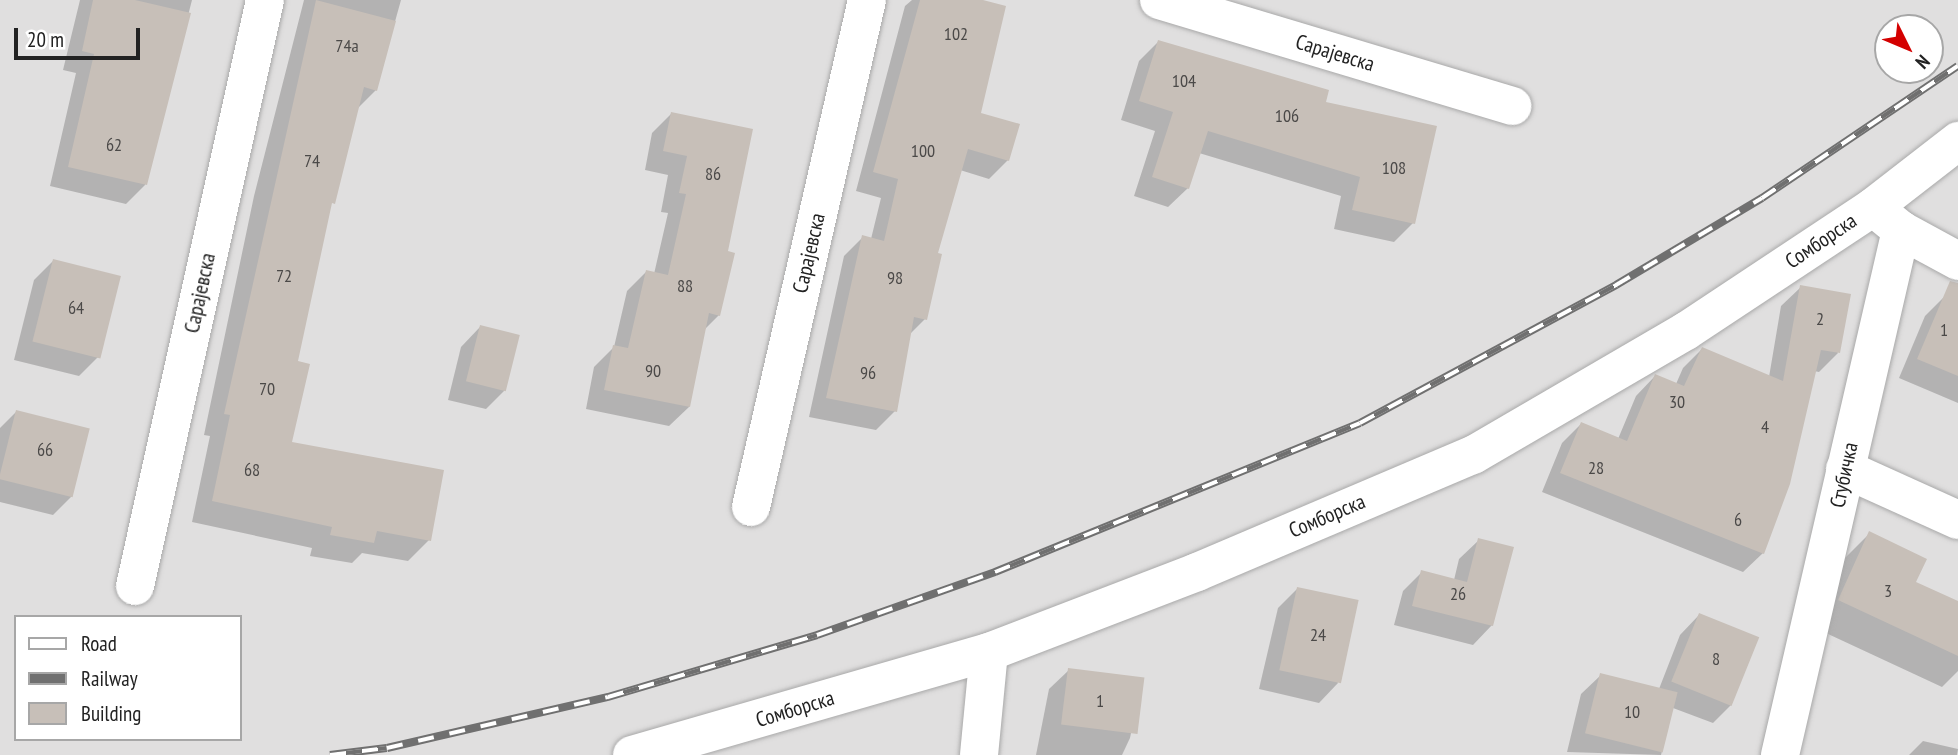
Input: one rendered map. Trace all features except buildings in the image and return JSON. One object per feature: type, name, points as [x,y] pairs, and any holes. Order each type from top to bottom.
[{"type":"street","name":"Сарајевска","points":[[135,586],[265,0]]},
{"type":"street","name":"Сарајевска","points":[[751,507],[867,0]]},
{"type":"street","name":"Сарајевска","points":[[1159,0],[1512,106]]},
{"type":"street","name":"Сомборска","points":[[632,755],[989,652],[1196,572],[1474,455],[1887,218],[1958,141]]},
{"type":"street","points":[[1887,218],[1958,261]]},
{"type":"street","name":"Стубичка","points":[[1780,755],[1845,469],[1887,218]]},
{"type":"street","points":[[1845,469],[1958,520]]},
{"type":"street","points":[[979,755],[989,652]]},
{"type":"shaded area","points":[[0,0],[1958,0],[1958,755],[0,755]]},
{"type":"railway","points":[[330,755],[387,748],[608,697],[817,635],[995,572],[1360,423],[1616,285],[1762,198],[1958,66]]}]
